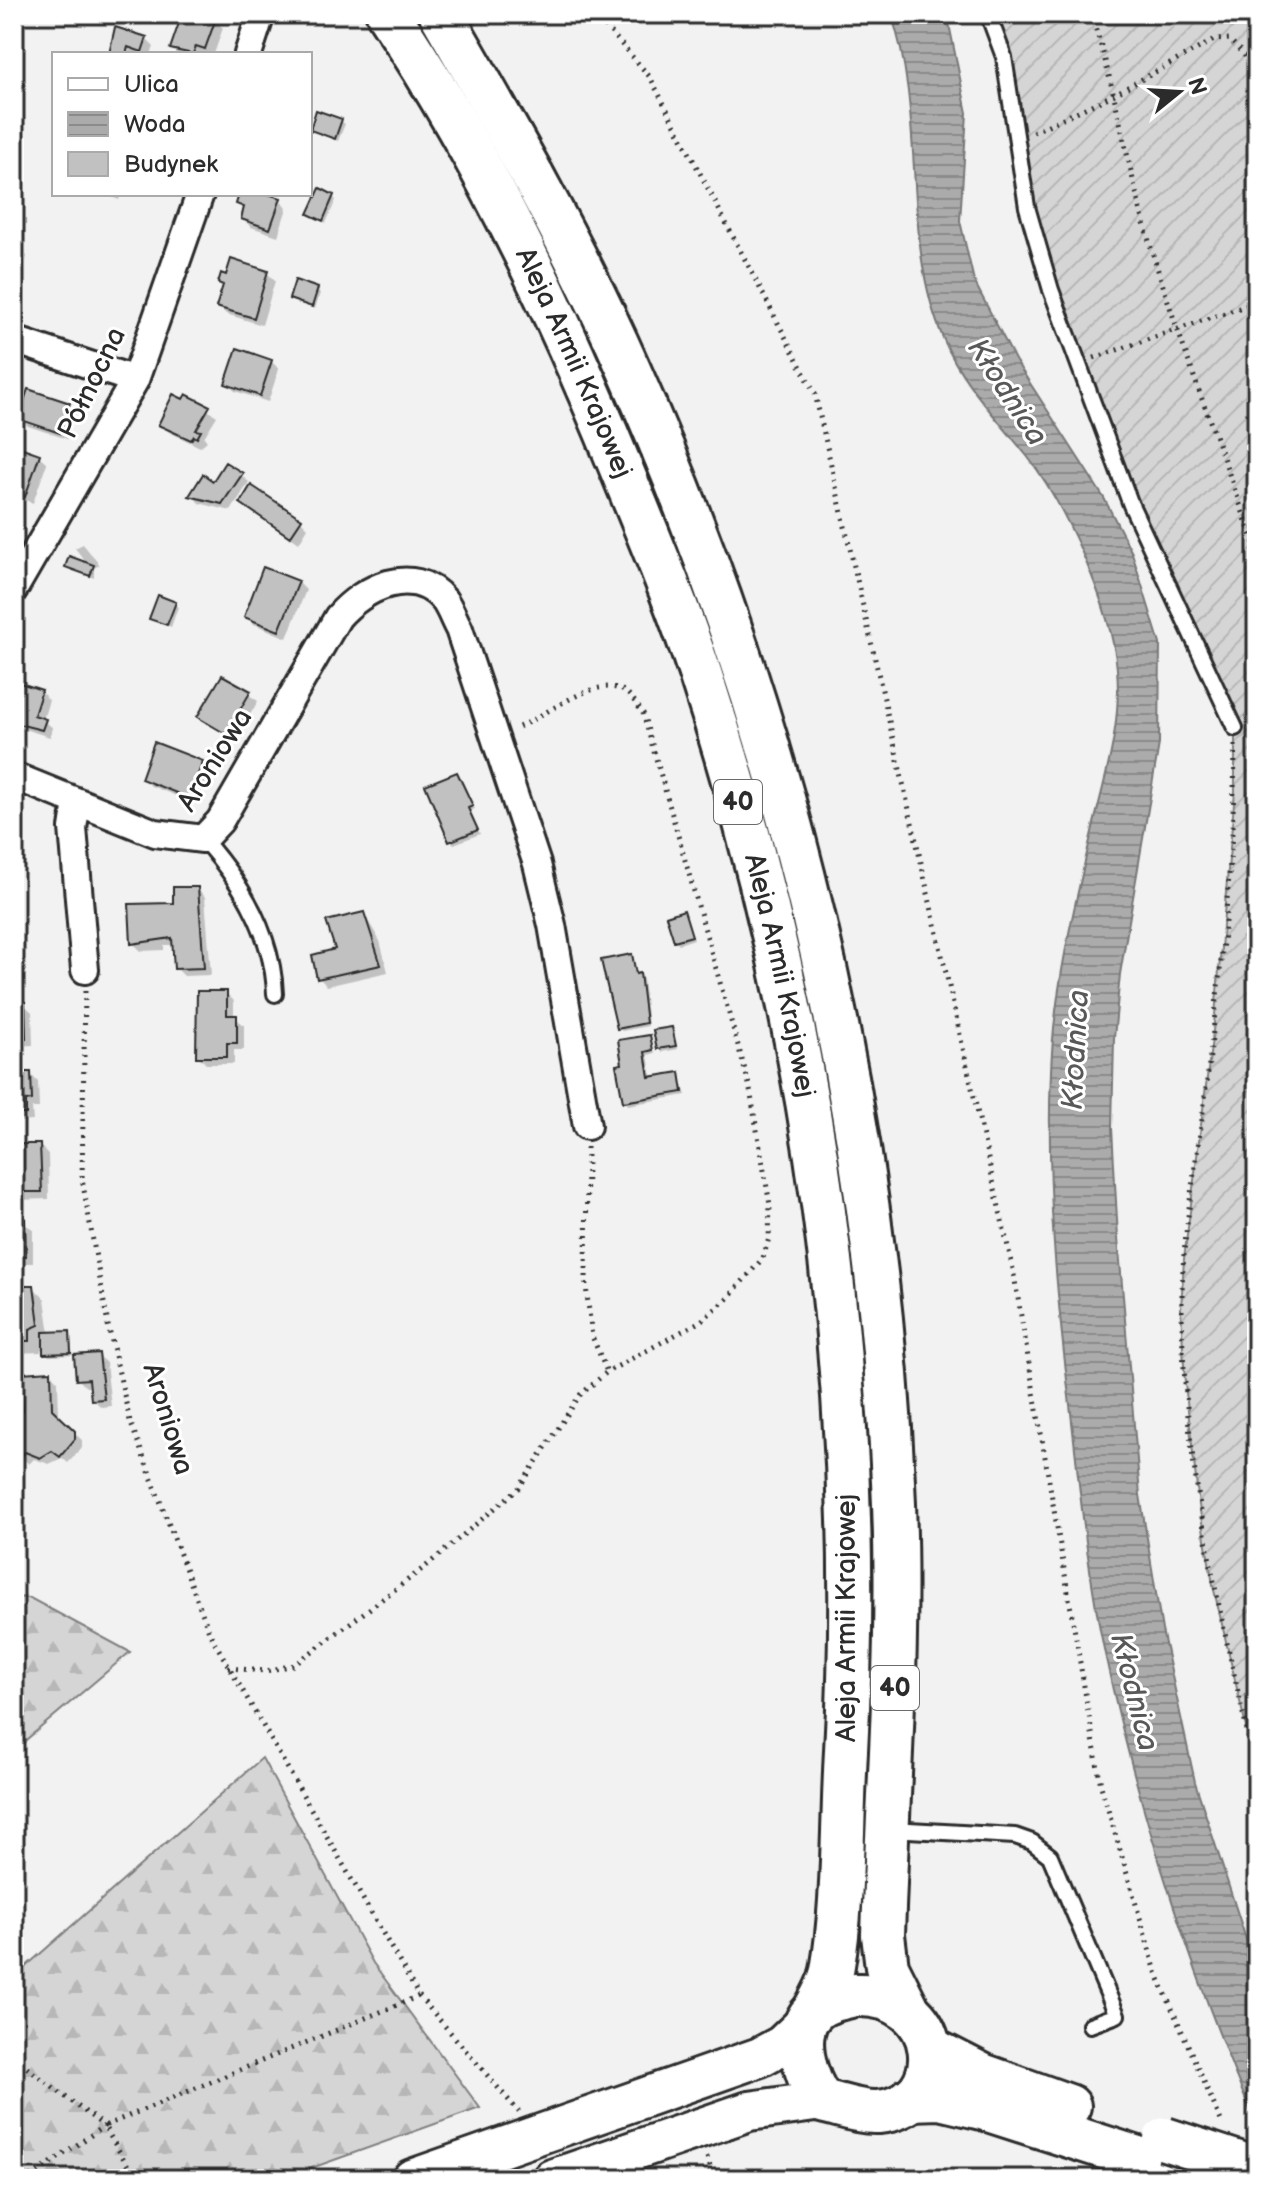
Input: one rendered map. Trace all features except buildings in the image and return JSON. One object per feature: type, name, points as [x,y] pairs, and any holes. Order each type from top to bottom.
[{"type":"main road","name":"Aleja Armii Krajowej","points":[[388,14],[479,169],[586,384],[662,569],[701,677],[749,842],[775,946],[816,1161],[830,1269],[847,1483],[851,1657],[832,1973],[809,2017],[760,2057],[412,2179]]},
{"type":"main road","name":"Aleja Armii Krajowej","points":[[441,14],[513,138],[629,368],[704,551],[795,833],[840,1036],[875,1257],[886,1373],[897,1587],[895,1717],[883,1935],[887,1967],[907,2007]]},
{"type":"main road","points":[[809,2017],[844,1998],[864,1995],[884,1996],[907,2007]]},
{"type":"main road","name":"40","points":[[907,2007],[925,2030],[931,2049]]},
{"type":"main road","name":"40","points":[[809,2017],[806,2068],[822,2101]]},
{"type":"main road","points":[[552,2179],[749,2111],[822,2101],[876,2112],[900,2106],[924,2081],[931,2049],[982,2075],[1179,2162]]},
{"type":"main road","points":[[910,2099],[940,2098],[1179,2162],[1257,2169]]},
{"type":"street","points":[[249,52],[261,14]]},
{"type":"street","name":"Północna","points":[[14,589],[135,380],[199,196]]},
{"type":"street","points":[[14,340],[135,380]]},
{"type":"street","name":"Aroniowa","points":[[14,776],[155,833],[203,839],[220,821],[338,617],[353,600],[372,588],[397,581],[429,588],[444,601],[459,629],[496,736],[552,925],[587,1126]]},
{"type":"street","points":[[77,802],[73,828],[85,970]]},
{"type":"lane","points":[[988,14],[1006,70],[1014,140],[1027,207],[1078,364],[1131,505],[1235,728]]},
{"type":"lane","points":[[203,839],[233,873],[257,920],[274,961],[275,994]]},
{"type":"lane","points":[[887,1829],[1015,1836],[1032,1842],[1050,1856],[1117,2015],[1090,2025]]},
{"type":"path","points":[[595,14],[650,77],[815,394],[1013,1269],[1101,1786],[1156,1972],[1223,2125]]},
{"type":"path","points":[[1091,14],[1108,65],[1133,185],[1178,329],[1257,552]]},
{"type":"path","points":[[1014,140],[1113,95],[1214,40],[1229,39],[1257,69]]},
{"type":"path","points":[[1078,364],[1257,302]]},
{"type":"path","points":[[228,1668],[266,1671],[294,1665],[425,1567],[519,1488],[580,1395],[607,1372],[701,1321],[735,1291],[763,1258],[769,1238],[770,1205],[763,1148],[749,1084],[643,713],[626,693],[607,685],[581,693],[539,719],[496,736]]},
{"type":"path","points":[[1235,728],[1235,791],[1215,1015],[1184,1259],[1181,1309],[1199,1505],[1214,1590],[1257,1774]]},
{"type":"path","name":"Aroniowa","points":[[85,970],[82,1179],[108,1325],[130,1421],[204,1620],[228,1668],[419,1996],[539,2135]]},
{"type":"path","points":[[587,1126],[586,1286],[592,1336],[607,1372]]},
{"type":"path","points":[[1257,1797],[1252,1814],[1257,1848]]},
{"type":"path","points":[[28,2179],[104,2126],[419,1996]]},
{"type":"path","points":[[14,2058],[104,2126],[136,2179]]},
{"type":"green space","points":[[988,14],[1257,14],[1257,1774],[1214,1590],[1199,1505],[1185,1384],[1181,1309],[1184,1259],[1215,1015],[1235,792],[1235,728],[1131,505],[1051,290]]},
{"type":"green space","points":[[14,1597],[30,1598],[130,1652],[14,1750]]},
{"type":"green space","points":[[262,1758],[373,1963],[480,2108],[281,2179],[14,2179],[14,1977]]},
{"type":"water","name":"Kłodnica","points":[[891,14],[947,14],[967,113],[960,221],[974,281],[1015,360],[1104,498],[1132,553],[1160,644],[1159,744],[1120,974],[1114,1038],[1112,1128],[1118,1238],[1140,1495],[1162,1630],[1195,1782],[1257,1973],[1257,2127],[1211,2011],[1170,1894],[1119,1715],[1089,1564],[1061,1328],[1050,1157],[1053,1041],[1078,891],[1115,731],[1118,690],[1113,645],[1096,588],[1056,501],[1042,476],[971,387],[944,340],[922,262],[908,94],[902,53]]}]
